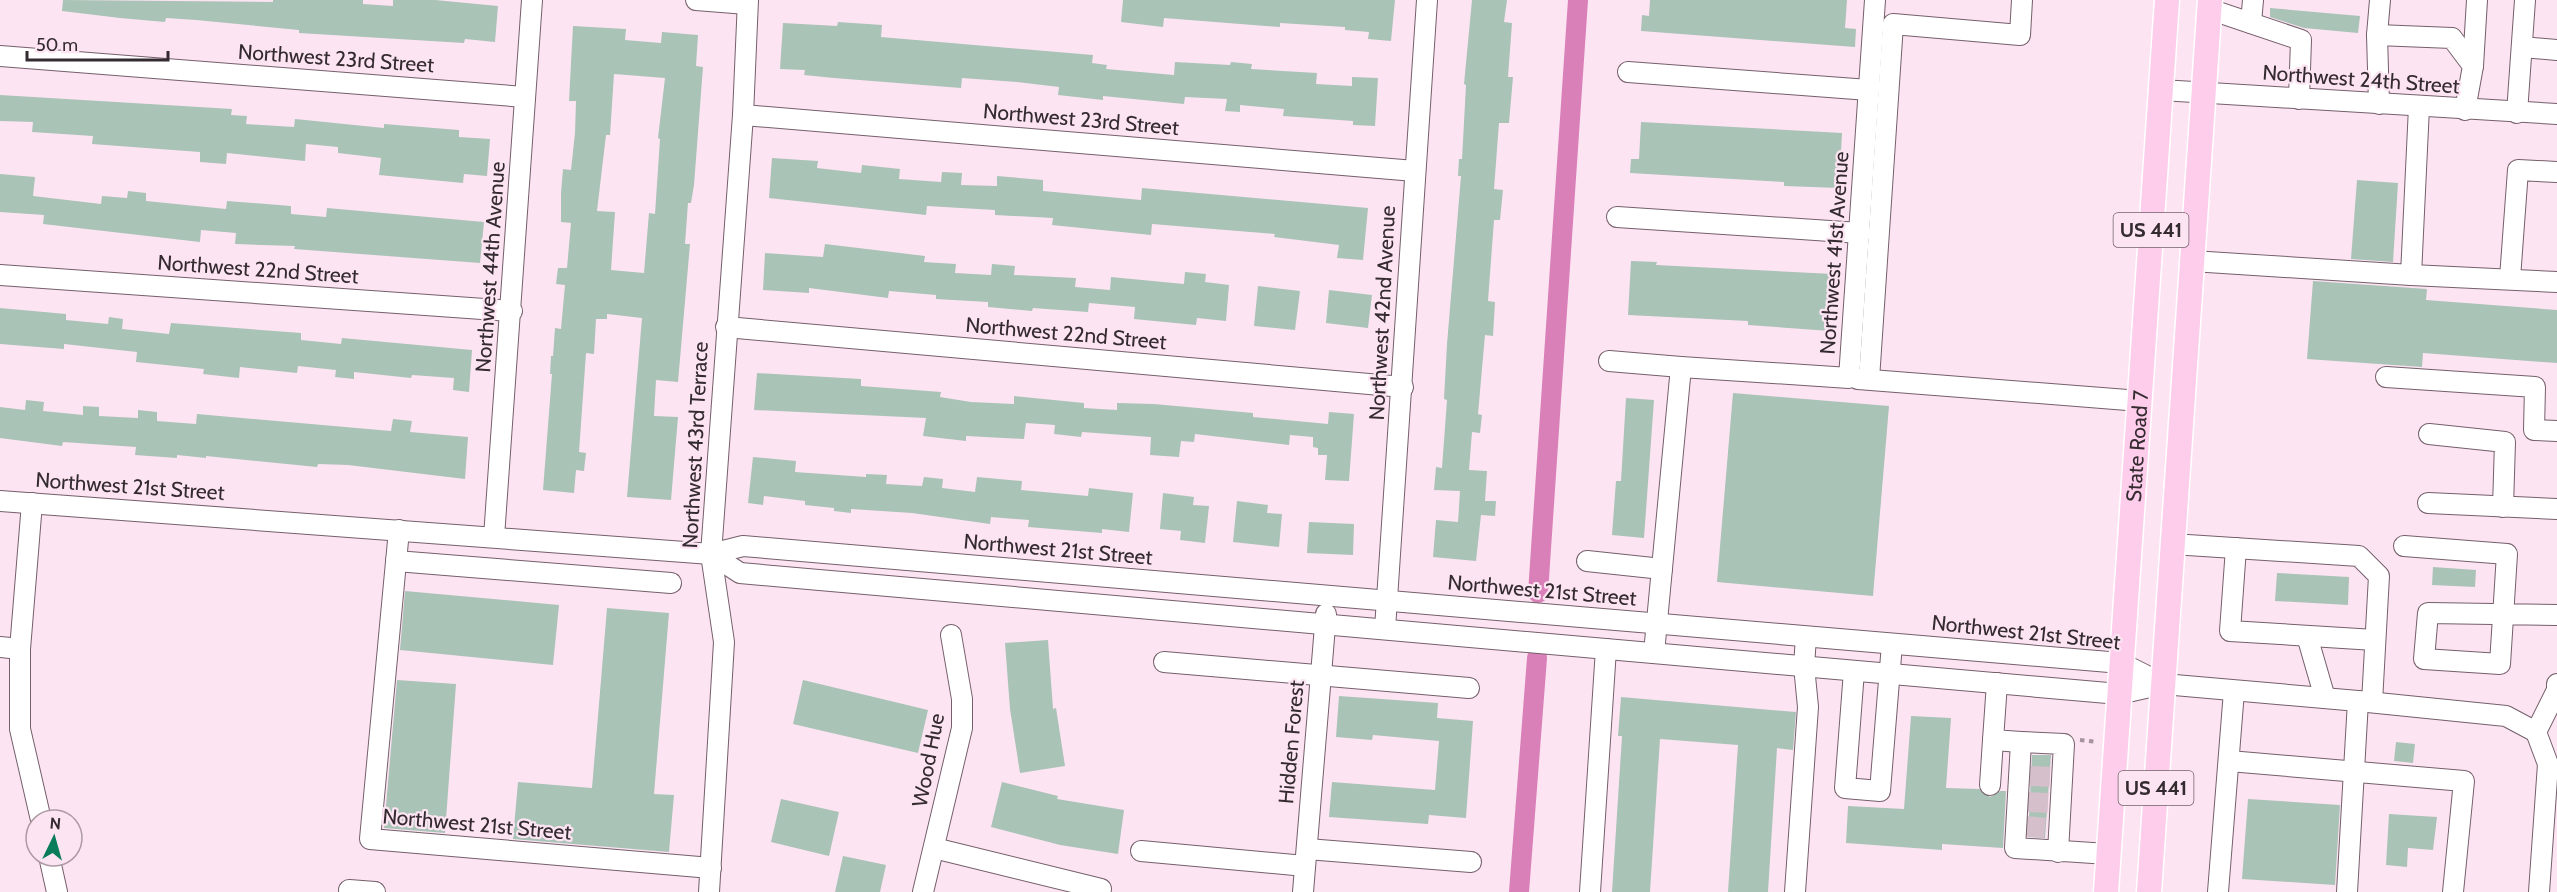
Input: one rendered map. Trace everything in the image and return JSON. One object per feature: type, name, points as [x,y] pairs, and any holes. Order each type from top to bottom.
[{"type":"main road","name":"State Road 7","points":[[2106,892],[2167,0]]},
{"type":"main road","name":"State Road 7","points":[[2149,892],[2209,4]]},
{"type":"street","name":"Northwest 44th Avenue","points":[[494,537],[512,311],[532,0]]},
{"type":"street","points":[[696,0],[748,2]]},
{"type":"street","name":"Northwest 42nd Avenue","points":[[1385,630],[1427,0]]},
{"type":"street","name":"Northwest 41st Avenue","points":[[1609,362],[1849,378],[1875,0]]},
{"type":"street","points":[[1869,379],[1893,24],[2020,35],[2022,0]]},
{"type":"street","points":[[2251,23],[2253,0]]},
{"type":"street","points":[[2379,104],[2377,35],[2380,0]]},
{"type":"street","points":[[2466,110],[2473,66],[2477,0]]},
{"type":"street","points":[[2517,113],[2525,0]]},
{"type":"street","name":"Northwest 43rd Terrace","points":[[709,892],[724,642],[711,554],[743,115],[748,2]]},
{"type":"street","points":[[2209,4],[2251,23],[2301,40],[2299,99]]},
{"type":"street","points":[[2377,35],[2452,38],[2473,66]]},
{"type":"street","points":[[2522,48],[2557,50]]},
{"type":"street","name":"Northwest 23rd Street","points":[[0,56],[525,97]]},
{"type":"street","points":[[1628,72],[1869,90]]},
{"type":"street","name":"Northwest 24th Street","points":[[2161,90],[2557,114]]},
{"type":"street","points":[[2411,275],[2420,107]]},
{"type":"street","name":"Northwest 23rd Street","points":[[743,115],[1415,171]]},
{"type":"street","points":[[2510,278],[2518,170],[2557,172]]},
{"type":"street","points":[[1617,217],[1860,233]]},
{"type":"street","points":[[2192,261],[2557,282]]},
{"type":"street","name":"Northwest 22nd Street","points":[[0,276],[512,311]]},
{"type":"street","name":"Northwest 22nd Street","points":[[726,327],[1403,387]]},
{"type":"street","points":[[1654,653],[1681,367]]},
{"type":"street","points":[[2386,377],[2535,387],[2534,430],[2557,431]]},
{"type":"street","points":[[1849,378],[2140,401]]},
{"type":"street","points":[[2429,434],[2505,442],[2503,507]]},
{"type":"street","name":"Northwest 21st Street","points":[[0,501],[711,554],[742,546],[2121,663],[2163,684]]},
{"type":"street","points":[[32,503],[20,650],[20,729],[38,808]]},
{"type":"street","points":[[2428,503],[2557,509]]},
{"type":"street","name":"Northwest 21st Street","points":[[399,530],[370,839],[711,868]]},
{"type":"street","points":[[2172,544],[2359,556],[2379,576],[2375,640],[2353,771],[2347,892]]},
{"type":"street","points":[[2404,546],[2507,554],[2503,612],[2500,663],[2424,659],[2428,613],[2503,612],[2557,615]]},
{"type":"street","points":[[2236,548],[2230,631],[2375,640]]},
{"type":"street","name":"Northwest 21st Street","points":[[711,554],[740,573],[2119,694],[2163,684]]},
{"type":"street","points":[[396,561],[671,584]]},
{"type":"street","points":[[1587,561],[1662,569]]},
{"type":"street","name":"Hidden Forest","points":[[1303,892],[1328,596]]},
{"type":"street","name":"Wood Hue","points":[[924,892],[962,728],[962,699],[951,635]]},
{"type":"street","points":[[2307,636],[2325,698]]},
{"type":"street","points":[[1795,892],[1808,707],[1804,666],[1806,637]]},
{"type":"street","points":[[1854,670],[1845,788],[1880,790],[1892,644]]},
{"type":"street","points":[[0,647],[20,650]]},
{"type":"street","points":[[1590,892],[1606,649]]},
{"type":"street","points":[[1164,662],[1469,688]]},
{"type":"street","points":[[1990,785],[1997,683]]},
{"type":"street","points":[[2163,684],[2506,716],[2536,732],[2553,764],[2539,892]]},
{"type":"street","points":[[2536,732],[2557,690],[2557,684]]},
{"type":"street","points":[[2218,892],[2234,691]]},
{"type":"street","points":[[1993,740],[2064,744],[2054,804],[2053,828],[2058,852]]},
{"type":"street","points":[[2021,742],[2025,776],[2021,826],[2015,848],[2109,854]]},
{"type":"street","points":[[2229,761],[2464,781],[2453,892]]},
{"type":"street","points":[[934,848],[1101,889]]},
{"type":"street","points":[[1141,851],[1471,862]]},
{"type":"street","points":[[52,868],[57,892]]},
{"type":"street","points":[[349,890],[375,892]]},
{"type":"path","points":[[2079,740],[2098,742]]},
{"type":"building","points":[[63,0],[273,2],[273,0],[363,0],[363,4],[393,6],[393,0],[435,0],[498,6],[495,42],[465,39],[464,43],[299,33],[299,30],[196,20],[166,18],[165,22],[120,18],[62,11]]},
{"type":"building","points":[[1123,0],[1395,0],[1391,41],[1368,39],[1369,32],[1345,30],[1345,27],[1280,23],[1280,27],[1164,18],[1163,27],[1121,22]]},
{"type":"building","points":[[1472,0],[1507,0],[1504,22],[1512,23],[1508,77],[1513,77],[1509,123],[1499,123],[1494,189],[1503,190],[1500,220],[1494,220],[1488,301],[1495,302],[1493,336],[1485,335],[1478,414],[1482,415],[1480,433],[1472,432],[1469,470],[1487,471],[1485,501],[1496,501],[1495,516],[1481,515],[1476,561],[1433,557],[1436,520],[1458,522],[1460,491],[1434,490],[1436,467],[1442,468],[1447,400],[1444,399],[1447,344],[1461,176],[1458,176],[1459,159],[1462,159],[1466,85],[1464,84]]},
{"type":"building","points":[[1650,0],[1847,0],[1845,28],[1856,29],[1855,47],[1641,31],[1642,15],[1649,16]]},
{"type":"building","points":[[2270,8],[2360,16],[2358,33],[2304,28],[2270,17]]},
{"type":"building","points":[[838,22],[882,25],[881,37],[1093,55],[1092,63],[1107,65],[1106,69],[1174,75],[1175,62],[1230,65],[1231,62],[1252,64],[1251,69],[1317,73],[1316,84],[1352,86],[1352,77],[1378,78],[1375,126],[1353,125],[1353,121],[1283,116],[1284,109],[1240,105],[1240,112],[1225,111],[1227,99],[1185,97],[1184,104],[1103,96],[1103,100],[1058,95],[1059,87],[1017,82],[962,78],[961,88],[804,75],[805,70],[780,69],[783,23],[837,26]]},
{"type":"building","points":[[573,26],[626,29],[625,40],[661,43],[662,32],[698,35],[696,66],[703,67],[694,185],[691,203],[688,203],[685,244],[690,244],[678,382],[656,380],[654,416],[678,417],[671,500],[627,497],[642,318],[607,314],[607,319],[596,319],[594,354],[586,353],[579,452],[586,453],[584,471],[576,470],[574,493],[543,490],[552,374],[550,374],[551,356],[553,356],[555,328],[561,329],[565,285],[556,284],[558,268],[567,268],[571,223],[561,222],[563,169],[571,170],[575,133],[576,101],[569,101]],"holes":[[[614,74],[665,78],[658,138],[660,139],[655,214],[649,213],[644,273],[611,270],[615,212],[597,211],[606,135],[610,135]]]},
{"type":"building","points":[[0,95],[232,109],[231,115],[247,116],[246,124],[294,127],[295,119],[384,128],[384,124],[459,130],[459,137],[490,139],[487,176],[464,174],[463,183],[379,175],[381,158],[338,153],[338,147],[306,144],[305,161],[227,153],[226,164],[200,162],[200,152],[92,144],[93,136],[32,132],[33,122],[0,121]]},
{"type":"building","points":[[1641,122],[1842,133],[1839,188],[1784,186],[1784,182],[1630,173],[1631,159],[1639,159]]},
{"type":"building","points":[[772,158],[818,161],[817,168],[861,173],[862,165],[900,169],[899,179],[941,182],[942,172],[962,173],[961,185],[997,186],[997,176],[1043,180],[1043,191],[1141,200],[1142,188],[1368,208],[1363,260],[1337,258],[1339,245],[1274,237],[1275,234],[1152,224],[1151,235],[1052,225],[1053,218],[995,215],[995,210],[927,206],[926,215],[769,198]]},
{"type":"building","points":[[0,174],[35,177],[33,196],[101,204],[102,196],[127,198],[128,191],[146,193],[146,201],[226,209],[227,201],[291,206],[291,214],[326,217],[327,208],[484,222],[480,263],[294,249],[295,246],[235,244],[236,233],[201,230],[200,242],[43,224],[44,215],[0,212]]},
{"type":"building","points":[[2357,180],[2398,183],[2393,262],[2351,259]]},
{"type":"building","points":[[825,244],[925,256],[924,262],[956,264],[955,273],[991,275],[992,264],[1015,266],[1014,275],[1076,278],[1075,287],[1110,290],[1111,277],[1184,284],[1185,272],[1206,274],[1205,282],[1229,285],[1226,321],[1197,318],[1196,325],[1134,319],[1135,307],[1089,303],[1088,312],[1033,308],[1032,311],[988,307],[988,302],[936,299],[936,295],[889,291],[888,298],[809,288],[809,293],[763,290],[765,253],[823,257]]},
{"type":"building","points":[[1631,261],[1657,262],[1656,265],[1833,274],[1830,331],[1748,325],[1748,321],[1628,315]]},
{"type":"building","points":[[2313,281],[2427,289],[2426,300],[2557,310],[2557,363],[2423,353],[2422,367],[2307,359]]},
{"type":"building","points":[[1258,286],[1300,291],[1295,330],[1254,326]]},
{"type":"building","points":[[1329,290],[1372,295],[1368,328],[1326,323]]},
{"type":"building","points":[[0,308],[66,314],[66,320],[108,324],[109,317],[123,319],[122,329],[169,334],[171,323],[301,333],[301,340],[341,344],[342,338],[472,350],[469,392],[453,390],[454,378],[412,375],[411,378],[354,372],[354,379],[335,377],[336,370],[298,366],[297,373],[240,367],[239,378],[203,374],[204,369],[136,362],[137,352],[64,344],[64,349],[0,344]]},
{"type":"building","points":[[757,373],[861,379],[861,386],[941,392],[940,397],[971,402],[1014,404],[1014,396],[1084,403],[1084,408],[1117,410],[1117,403],[1154,404],[1253,413],[1253,417],[1328,424],[1329,412],[1354,414],[1349,481],[1325,480],[1327,455],[1318,455],[1318,448],[1313,447],[1313,437],[1290,435],[1289,445],[1195,434],[1194,442],[1181,441],[1179,457],[1150,455],[1151,437],[1082,432],[1081,437],[1054,434],[1055,425],[1026,423],[1024,439],[966,436],[966,441],[923,436],[926,418],[754,410]]},
{"type":"building","points":[[1733,393],[1889,406],[1873,596],[1717,582]]},
{"type":"building","points":[[1626,398],[1654,400],[1644,538],[1612,535],[1616,481],[1621,481]]},
{"type":"building","points":[[26,400],[44,402],[43,411],[83,415],[83,406],[99,407],[99,416],[138,418],[138,410],[157,412],[157,421],[196,424],[197,414],[391,431],[393,419],[412,421],[410,432],[468,437],[465,479],[348,465],[318,464],[317,467],[206,456],[206,458],[177,455],[177,458],[135,455],[136,447],[63,442],[62,446],[0,438],[0,407],[25,410]]},
{"type":"building","points":[[753,457],[796,461],[795,472],[866,477],[866,474],[887,475],[886,484],[922,486],[924,477],[943,479],[942,488],[975,492],[977,477],[1022,481],[1021,490],[1088,496],[1089,488],[1133,493],[1129,532],[1102,529],[1102,533],[1028,527],[1029,520],[991,517],[990,524],[912,513],[851,509],[851,513],[834,511],[834,508],[805,505],[805,501],[764,496],[763,505],[748,503]]},
{"type":"building","points":[[1163,493],[1194,497],[1193,505],[1209,506],[1205,543],[1180,540],[1181,531],[1160,529]]},
{"type":"building","points":[[1237,501],[1268,505],[1267,513],[1282,514],[1279,547],[1233,542]]},
{"type":"building","points":[[1309,522],[1354,524],[1353,555],[1307,553]]},
{"type":"building","points":[[2433,567],[2476,570],[2475,587],[2432,585]]},
{"type":"building","points":[[2277,573],[2349,577],[2348,605],[2275,601]]},
{"type":"building","points":[[405,591],[559,605],[553,665],[400,650]]},
{"type":"building","points":[[607,608],[669,613],[654,794],[674,795],[669,852],[513,839],[518,782],[592,788]]},
{"type":"building","points":[[1048,640],[1053,709],[1056,708],[1065,766],[1020,773],[1010,709],[1005,643]]},
{"type":"building","points":[[397,680],[456,684],[445,833],[384,828]]},
{"type":"building","points":[[803,680],[928,710],[918,753],[793,724]]},
{"type":"building","points":[[1339,696],[1438,703],[1437,718],[1473,721],[1466,818],[1429,815],[1428,824],[1329,817],[1332,782],[1435,790],[1439,741],[1373,735],[1372,740],[1336,737]]},
{"type":"building","points":[[1621,697],[1796,712],[1793,750],[1777,748],[1768,892],[1728,892],[1738,745],[1660,739],[1650,892],[1612,892],[1622,736],[1618,736]]},
{"type":"building","points":[[1911,716],[1951,718],[1946,788],[1979,789],[1990,797],[2000,791],[2006,791],[2003,848],[1942,844],[1942,850],[1846,843],[1848,806],[1904,809]]},
{"type":"building","points":[[2396,742],[2415,744],[2413,763],[2394,761]]},
{"type":"building","points":[[2032,755],[2051,755],[2045,838],[2028,837]]},
{"type":"building","points":[[1002,782],[1058,796],[1057,799],[1124,810],[1118,854],[1060,845],[991,827]]},
{"type":"building","points":[[781,799],[839,812],[829,856],[771,842]]},
{"type":"building","points":[[2248,799],[2340,805],[2335,885],[2242,879]]},
{"type":"building","points":[[2389,814],[2437,817],[2433,850],[2408,848],[2407,867],[2386,865]]},
{"type":"building","points":[[843,856],[886,865],[880,892],[835,892]]},
{"type":"waterway","points":[[1538,593],[1578,0]]},
{"type":"waterway","points":[[1519,892],[1537,658]]},
{"type":"tunnel","points":[[2030,776],[2051,777]]},
{"type":"tunnel","points":[[2028,802],[2048,803]]},
{"type":"tunnel","points":[[2025,826],[2046,828]]}]
